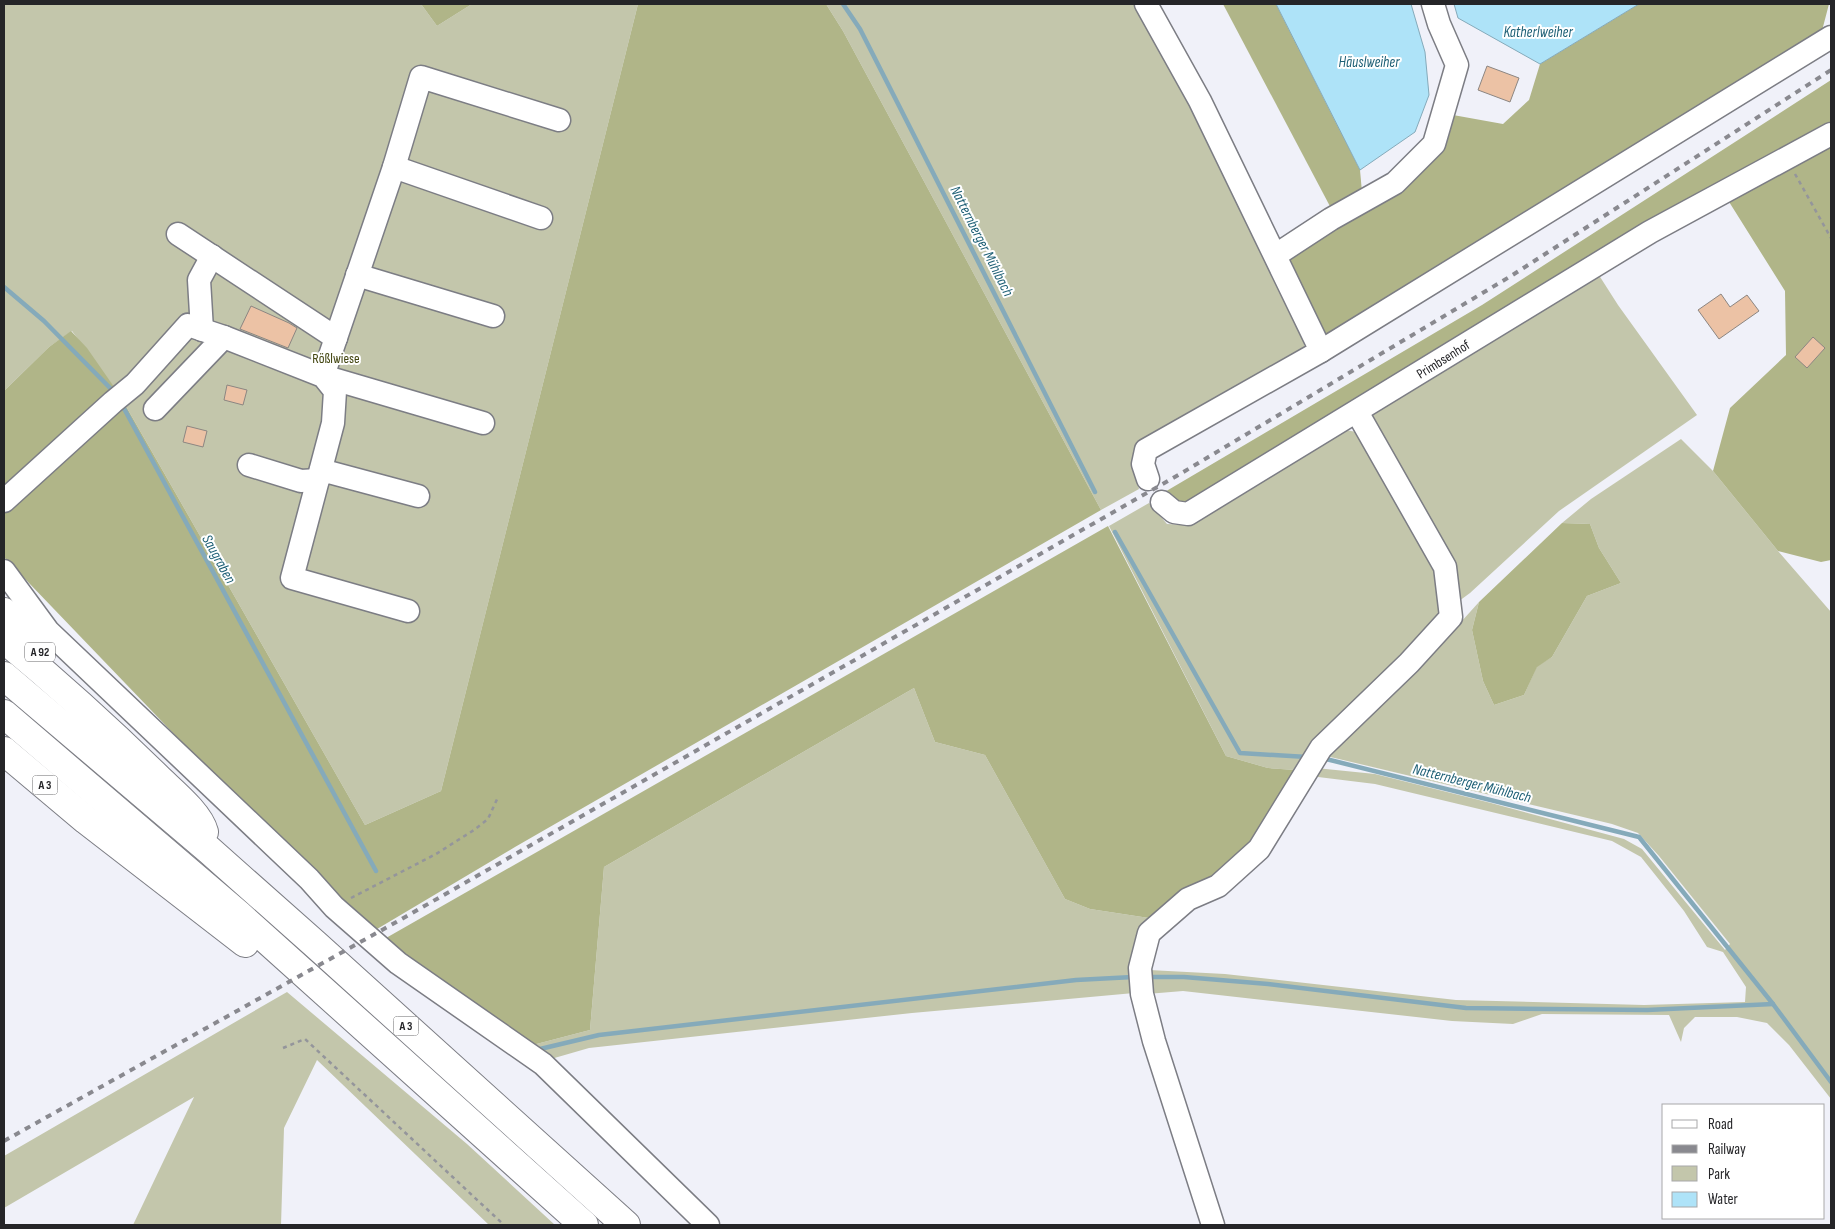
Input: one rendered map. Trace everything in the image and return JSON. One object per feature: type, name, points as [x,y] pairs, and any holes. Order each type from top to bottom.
[{"type":"highway","name":"A 92","points":[[4,612],[63,677],[70,694]]},
{"type":"highway","points":[[4,639],[70,694],[164,783],[202,823],[209,850]]},
{"type":"highway","name":"A 3","points":[[4,676],[209,850],[626,1225]]},
{"type":"highway","name":"A 3","points":[[4,714],[232,909],[584,1225]]},
{"type":"highway","name":"A 3","points":[[4,751],[86,820],[280,970],[348,1027],[377,1038]]},
{"type":"highway","name":"A 3","points":[[4,776],[65,814],[86,820]]},
{"type":"lane","points":[[1146,4],[1200,101],[1276,254],[1321,351]]},
{"type":"lane","points":[[1276,254],[1331,219],[1395,183],[1434,144],[1457,65],[1439,24],[1433,4]]},
{"type":"lane","points":[[1148,479],[1143,464],[1146,450],[1321,351],[1831,37]]},
{"type":"lane","points":[[323,376],[422,78],[559,120]]},
{"type":"lane","name":"Primbsenhof","points":[[1162,502],[1174,512],[1188,514],[1650,232],[1831,134]]},
{"type":"lane","points":[[394,166],[541,218]]},
{"type":"lane","points":[[178,234],[336,338]]},
{"type":"lane","points":[[202,330],[199,280],[212,256]]},
{"type":"lane","points":[[357,275],[493,316]]},
{"type":"lane","points":[[4,501],[135,384],[188,325],[323,376],[483,423]]},
{"type":"lane","points":[[155,409],[224,337]]},
{"type":"lane","points":[[323,376],[335,391],[333,423],[292,578],[408,611]]},
{"type":"lane","points":[[1213,1225],[1154,1041],[1142,994],[1140,968],[1149,933],[1188,899],[1218,886],[1259,849],[1321,748],[1409,663],[1451,617],[1445,567],[1357,412]]},
{"type":"lane","points":[[249,465],[301,481],[320,475],[418,496]]},
{"type":"lane","points":[[4,571],[48,631],[309,879],[334,906],[398,963],[543,1064],[708,1225]]},
{"type":"path","points":[[1786,158],[1831,238]]},
{"type":"path","points":[[334,906],[436,854],[474,830],[488,819],[498,797]]},
{"type":"path","points":[[283,1048],[305,1039],[504,1225]]},
{"type":"green space","name":"Rößlwiese","points":[[4,4],[421,4],[437,26],[472,4],[638,4],[441,791],[365,825],[119,394],[72,331],[49,347],[4,391]]},
{"type":"green space","points":[[421,4],[472,4],[437,26]]},
{"type":"green space","points":[[638,4],[826,4],[843,31],[1101,510],[515,847],[367,935],[4,557],[4,391],[49,347],[71,331],[87,348],[119,394],[365,825],[441,791]]},
{"type":"green space","points":[[826,4],[1140,4],[1287,297],[1305,344],[1300,358],[1133,464],[1139,489],[1101,510],[843,31]]},
{"type":"green space","points":[[1223,4],[1276,4],[1360,170],[1362,192],[1333,212]]},
{"type":"green space","points":[[1639,4],[1829,4],[1818,46],[1321,351],[1281,262],[1337,223],[1453,115],[1503,124],[1529,100],[1540,64]]},
{"type":"green space","points":[[1831,80],[1831,127],[1190,506],[1173,502],[1163,493],[1482,305]]},
{"type":"green space","points":[[1831,139],[1831,560],[1821,562],[1778,551],[1713,471],[1730,408],[1786,355],[1785,291],[1726,197]]},
{"type":"green space","points":[[1595,269],[1618,305],[1697,415],[1559,511],[1470,593],[1455,604],[1368,418],[1372,411]]},
{"type":"green space","points":[[1341,429],[1356,432],[1439,572],[1440,621],[1295,770],[1268,768],[1226,756],[1109,526],[1149,503],[1167,524],[1188,525],[1249,484]]},
{"type":"green space","points":[[1681,439],[1713,471],[1831,612],[1831,1099],[1789,1045],[1767,1023],[1737,1017],[1695,1017],[1684,1028],[1681,1042],[1669,1015],[1542,1014],[1513,1024],[1452,1021],[1183,991],[1147,994],[1149,970],[1225,974],[1456,1000],[1644,1005],[1745,1002],[1746,987],[1723,952],[1707,947],[1684,911],[1641,857],[1612,841],[1375,784],[1310,776],[1316,768],[1375,774],[1624,839],[1642,849],[1725,950],[1730,944],[1638,833],[1612,824],[1322,755],[1434,652],[1479,602],[1472,630],[1483,681],[1494,705],[1524,695],[1537,666],[1552,657],[1587,596],[1621,583],[1599,548],[1590,524],[1562,523],[1591,499]]},
{"type":"green space","points":[[1562,523],[1590,524],[1599,548],[1621,583],[1587,596],[1552,657],[1537,667],[1524,695],[1494,705],[1483,681],[1472,630],[1479,602]]},
{"type":"green space","points":[[1108,526],[1226,756],[1268,768],[1295,770],[1256,846],[1212,880],[1149,918],[1090,909],[1065,899],[985,755],[935,742],[914,688],[604,867],[590,1030],[525,1047],[379,942]]},
{"type":"green space","points":[[914,688],[935,742],[985,755],[1065,899],[1090,909],[1149,918],[1131,971],[1134,993],[912,1013],[589,1048],[544,1061],[525,1047],[590,1030],[604,867]]},
{"type":"green space","points":[[287,992],[467,1144],[555,1225],[489,1225],[317,1060],[284,1128],[281,1225],[133,1225],[194,1097],[4,1208],[4,1156]]},
{"type":"water","name":"Häuslweiher","points":[[1276,4],[1411,4],[1425,52],[1429,95],[1415,132],[1360,170]]},
{"type":"water","name":"Katherlweiher","points":[[1454,4],[1639,4],[1540,64],[1458,18]]},
{"type":"building","points":[[1487,66],[1519,78],[1510,102],[1478,90]]},
{"type":"building","points":[[1721,294],[1730,307],[1747,295],[1759,311],[1719,339],[1698,310]]},
{"type":"building","points":[[251,306],[297,328],[288,348],[240,329]]},
{"type":"building","points":[[1813,337],[1825,348],[1807,368],[1795,357]]},
{"type":"building","points":[[227,385],[247,390],[243,405],[224,400]]},
{"type":"building","points":[[187,426],[207,431],[203,447],[183,442]]},
{"type":"waterway","name":"Natternberger Mühlbach","points":[[843,4],[860,29],[1095,492]]},
{"type":"waterway","name":"Saugraben","points":[[4,287],[44,321],[114,392]]},
{"type":"waterway","name":"Saugraben","points":[[121,403],[376,871]]},
{"type":"waterway","name":"Natternberger Mühlbach","points":[[1115,532],[1240,753],[1307,757]]},
{"type":"waterway","name":"Natternberger Mühlbach","points":[[1322,758],[1639,837],[1773,1004],[1831,1082]]},
{"type":"waterway","points":[[540,1049],[599,1035],[1076,980],[1133,977]]},
{"type":"waterway","points":[[1146,977],[1184,977],[1268,984],[1466,1008],[1647,1010],[1773,1004]]},
{"type":"railway","points":[[4,1141],[407,916],[1180,474],[1511,276],[1831,70]]}]
